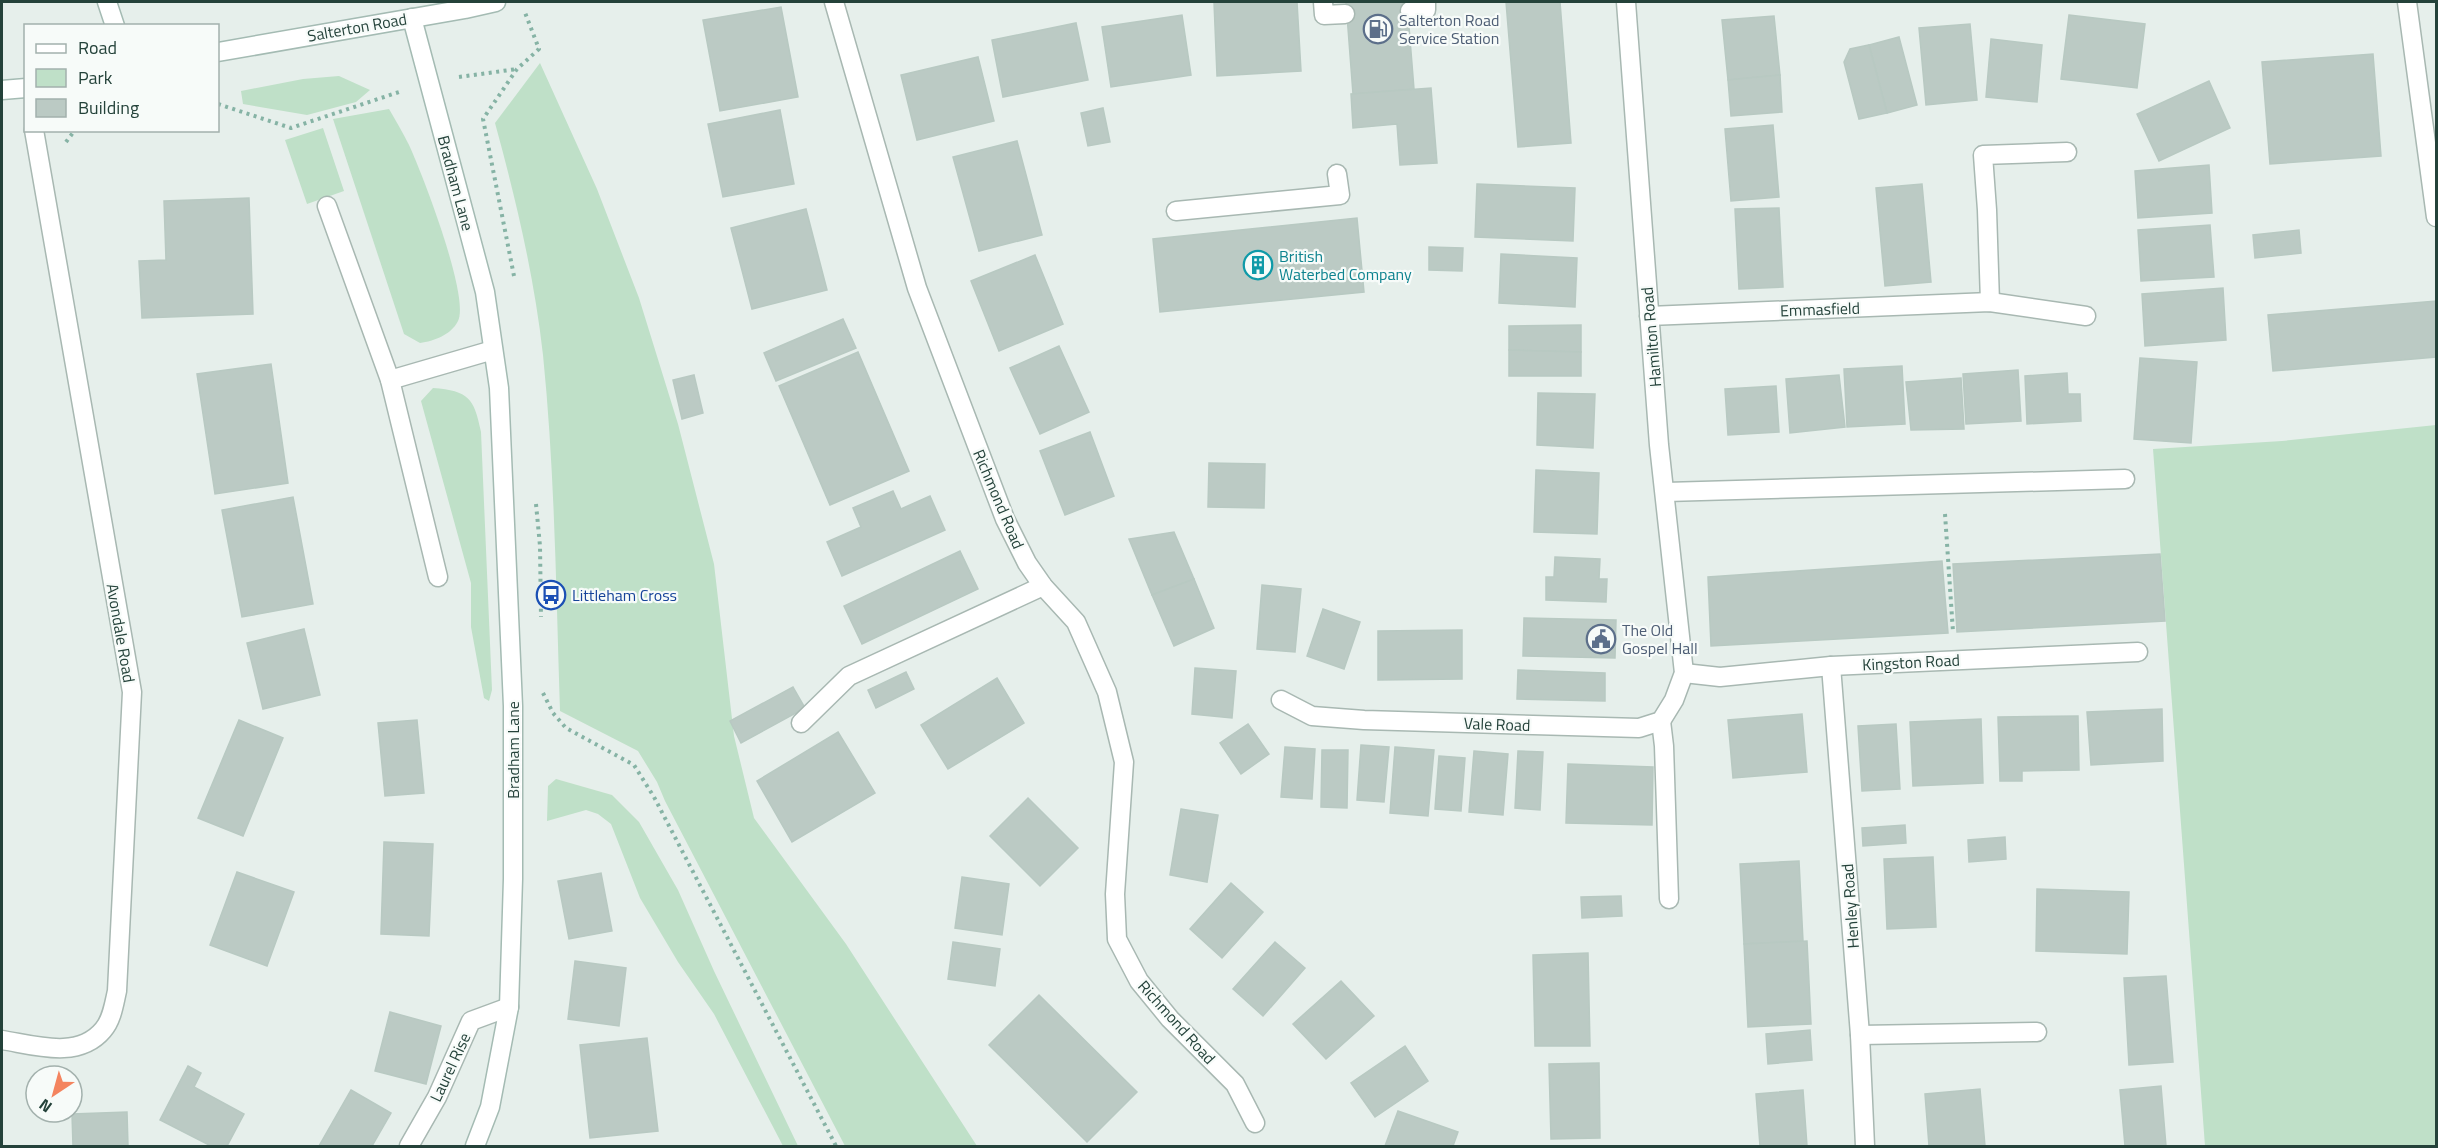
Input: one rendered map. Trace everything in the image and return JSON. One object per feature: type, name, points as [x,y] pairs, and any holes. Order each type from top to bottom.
[{"type":"street","points":[[107,2],[114,24]]},
{"type":"street","name":"Salterton Road","points":[[219,52],[496,2]]},
{"type":"street","name":"Richmond Road","points":[[834,2],[917,288],[1005,519],[1027,562],[1043,586],[1076,622],[1107,692],[1124,762],[1116,894],[1117,939],[1139,981],[1170,1019],[1235,1084],[1255,1123]]},
{"type":"street","points":[[1323,2],[1324,15],[1344,14]]},
{"type":"street","points":[[1410,11],[1426,10],[1426,2]]},
{"type":"street","name":"Hamilton Road","points":[[1626,2],[1659,445],[1666,492],[1684,672]]},
{"type":"street","points":[[2407,2],[2436,217]]},
{"type":"street","name":"Bradham Lane","points":[[412,18],[485,292],[499,388],[513,706],[513,879],[509,1007],[490,1107],[476,1146]]},
{"type":"street","points":[[2,90],[24,88]]},
{"type":"street","name":"Avondale Road","points":[[2,1040],[67,1049],[88,1042],[103,1030],[110,1017],[117,991],[132,692],[34,132]]},
{"type":"street","points":[[1990,302],[1988,210],[1983,154],[2067,152]]},
{"type":"street","points":[[1176,211],[1340,195],[1337,174]]},
{"type":"street","points":[[327,206],[390,380],[438,577]]},
{"type":"street","name":"Emmasfield","points":[[1649,316],[1990,302],[2086,316]]},
{"type":"street","points":[[390,380],[493,350]]},
{"type":"street","points":[[1666,492],[2125,479]]},
{"type":"street","points":[[801,723],[849,676],[1043,586]]},
{"type":"street","name":"Kingston Road","points":[[1684,672],[1720,677],[1831,666],[2138,652]]},
{"type":"street","name":"Henley Road","points":[[1831,666],[1860,1035],[1865,1146]]},
{"type":"street","points":[[1669,899],[1664,746],[1661,721],[1674,700],[1684,672]]},
{"type":"street","name":"Vale Road","points":[[1281,700],[1312,716],[1364,720],[1639,728],[1661,721]]},
{"type":"street","name":"Laurel Rise","points":[[408,1146],[437,1097],[471,1021],[509,1007]]},
{"type":"street","points":[[1860,1035],[2037,1032]]},
{"type":"path","points":[[516,284],[483,119],[517,69],[539,49],[520,2]]},
{"type":"path","points":[[489,73],[517,69]]},
{"type":"path","points":[[219,104],[291,128],[380,98]]},
{"type":"path","points":[[1943,484],[1955,660]]},
{"type":"path","points":[[536,499],[540,546],[541,625]]},
{"type":"path","points":[[543,692],[553,713],[566,728],[634,765],[654,797],[836,1146]]},
{"type":"green space","points":[[540,63],[597,189],[639,298],[678,424],[714,564],[734,736],[754,818],[846,944],[977,1146],[845,1146],[657,782],[638,751],[560,711],[553,488],[543,355],[524,238],[495,123]]},
{"type":"green space","points":[[339,76],[370,90],[356,102],[307,115],[243,104],[241,91],[303,79]]},
{"type":"green space","points":[[389,109],[409,145],[443,234],[460,308],[458,321],[451,330],[431,341],[420,343],[404,334],[333,119]]},
{"type":"green space","points":[[323,128],[344,191],[307,204],[285,140]]},
{"type":"green space","points":[[433,388],[455,391],[468,398],[476,411],[481,432],[492,690],[489,701],[484,698],[471,627],[471,583],[421,401]]},
{"type":"green space","points":[[2436,425],[2436,1146],[2205,1146],[2153,449],[2282,441]]},
{"type":"green space","points":[[556,779],[612,795],[639,822],[678,890],[798,1146],[783,1146],[714,1014],[678,962],[640,898],[611,824],[598,814],[586,810],[547,821],[548,786]]},
{"type":"building","points":[[1214,2],[1297,2],[1301,71],[1217,76]]},
{"type":"building","points":[[1346,2],[1407,2],[1414,89],[1353,94]]},
{"type":"building","points":[[1506,2],[1560,2],[1571,143],[1518,147]]},
{"type":"building","points":[[781,7],[798,97],[720,111],[703,20]]},
{"type":"building","points":[[1182,15],[1191,75],[1111,87],[1102,27]]},
{"type":"building","points":[[2069,15],[2145,24],[2137,88],[2061,79]]},
{"type":"building","points":[[1774,16],[1780,75],[1728,80],[1722,20]]},
{"type":"building","points":[[1076,23],[1088,80],[1003,97],[992,40]]},
{"type":"building","points":[[1970,24],[1977,100],[1926,105],[1919,28]]},
{"type":"building","points":[[1899,37],[1917,105],[1887,113],[1869,45]]},
{"type":"building","points":[[1991,39],[2042,45],[2037,102],[1986,97]]},
{"type":"building","points":[[1869,45],[1887,113],[1859,119],[1844,62],[1850,49]]},
{"type":"building","points":[[2373,54],[2381,156],[2270,164],[2262,62]]},
{"type":"building","points":[[978,57],[994,121],[917,140],[901,75]]},
{"type":"building","points":[[1780,75],[1782,112],[1731,116],[1728,80]]},
{"type":"building","points":[[2209,81],[2230,128],[2159,161],[2137,114]]},
{"type":"building","points":[[1431,88],[1437,163],[1400,165],[1397,124],[1353,128],[1351,94]]},
{"type":"building","points":[[1103,108],[1110,142],[1088,146],[1081,113]]},
{"type":"building","points":[[780,110],[794,184],[723,197],[708,124]]},
{"type":"building","points":[[1773,125],[1779,197],[1731,201],[1725,129]]},
{"type":"building","points":[[1017,141],[1042,235],[979,251],[953,157]]},
{"type":"building","points":[[2209,165],[2212,213],[2138,218],[2135,171]]},
{"type":"building","points":[[1477,184],[1575,188],[1573,241],[1475,237]]},
{"type":"building","points":[[1922,184],[1931,282],[1885,286],[1876,188]]},
{"type":"building","points":[[249,198],[253,314],[142,318],[139,261],[166,260],[164,201]]},
{"type":"building","points":[[1779,208],[1783,287],[1739,289],[1735,209]]},
{"type":"building","points":[[806,209],[827,290],[752,309],[731,228]]},
{"type":"building","name":"British Waterbed Company","points":[[1357,218],[1364,292],[1160,312],[1153,239]]},
{"type":"building","points":[[2210,225],[2214,277],[2141,281],[2138,230]]},
{"type":"building","points":[[2299,230],[2301,253],[2255,258],[2253,235]]},
{"type":"building","points":[[1429,247],[1463,248],[1462,271],[1429,270]]},
{"type":"building","points":[[1501,254],[1577,258],[1575,307],[1499,303]]},
{"type":"building","points":[[1035,255],[1063,324],[999,351],[971,281]]},
{"type":"building","points":[[2223,288],[2226,340],[2145,346],[2142,294]]},
{"type":"building","points":[[2436,301],[2436,357],[2273,371],[2268,315]]},
{"type":"building","points":[[843,319],[856,348],[776,381],[764,353]]},
{"type":"building","points":[[1581,325],[1581,352],[1509,350],[1509,326]]},
{"type":"building","points":[[1059,346],[1089,412],[1040,434],[1010,368]]},
{"type":"building","points":[[1509,350],[1581,352],[1581,376],[1509,376]]},
{"type":"building","points":[[858,352],[909,471],[830,505],[779,386]]},
{"type":"building","points":[[2140,358],[2197,362],[2191,443],[2134,439]]},
{"type":"building","points":[[271,364],[288,483],[215,494],[197,374]]},
{"type":"building","points":[[1902,366],[1905,424],[1847,427],[1844,369]]},
{"type":"building","points":[[2018,370],[2021,421],[1966,424],[1963,374]]},
{"type":"building","points":[[2067,373],[2068,394],[2080,394],[2081,421],[2027,424],[2025,376]]},
{"type":"building","points":[[694,375],[703,413],[682,419],[673,380]]},
{"type":"building","points":[[1839,375],[1845,427],[1790,433],[1786,379]]},
{"type":"building","points":[[1961,378],[1964,429],[1911,430],[1906,382]]},
{"type":"building","points":[[1776,386],[1779,432],[1728,435],[1725,389]]},
{"type":"building","points":[[1538,393],[1595,394],[1593,448],[1537,445]]},
{"type":"building","points":[[1090,432],[1114,496],[1065,515],[1040,451]]},
{"type":"building","points":[[1209,463],[1265,464],[1264,508],[1208,507]]},
{"type":"building","points":[[1536,470],[1599,473],[1597,534],[1534,532]]},
{"type":"building","points":[[893,491],[901,509],[930,496],[945,530],[842,576],[827,542],[861,527],[853,508]]},
{"type":"building","points":[[293,497],[313,604],[242,617],[222,510]]},
{"type":"building","points":[[1174,532],[1194,579],[1152,595],[1129,539]]},
{"type":"building","points":[[960,551],[978,589],[862,644],[844,606]]},
{"type":"building","points":[[2160,554],[2165,621],[1957,632],[1953,564]]},
{"type":"building","points":[[1555,557],[1600,559],[1599,579],[1607,579],[1606,602],[1546,600],[1546,577],[1554,577]]},
{"type":"building","points":[[1942,561],[1948,633],[1711,646],[1708,577]]},
{"type":"building","points":[[1194,579],[1214,628],[1174,646],[1152,595]]},
{"type":"building","points":[[1262,585],[1301,589],[1295,652],[1257,649]]},
{"type":"building","points":[[1323,609],[1360,622],[1344,669],[1307,656]]},
{"type":"building","points":[[1524,618],[1616,620],[1615,658],[1523,656]]},
{"type":"building","points":[[304,629],[320,695],[263,709],[247,643]]},
{"type":"building","points":[[1462,630],[1462,679],[1378,680],[1378,631]]},
{"type":"building","points":[[1195,668],[1236,671],[1232,718],[1192,714]]},
{"type":"building","points":[[1518,670],[1605,673],[1605,701],[1517,699]]},
{"type":"building","points":[[906,672],[914,689],[876,708],[868,690]]},
{"type":"building","points":[[997,678],[1024,723],[948,769],[921,725]]},
{"type":"building","points":[[793,687],[805,708],[741,743],[730,721]]},
{"type":"building","points":[[2162,709],[2163,761],[2091,765],[2087,712]]},
{"type":"building","points":[[1802,714],[1807,772],[1733,778],[1728,720]]},
{"type":"building","points":[[2078,716],[2079,770],[2022,771],[2022,781],[2000,781],[1998,717]]},
{"type":"building","points":[[1981,719],[1983,783],[1913,786],[1910,722]]},
{"type":"building","points":[[239,720],[283,738],[243,836],[198,818]]},
{"type":"building","points":[[417,720],[424,793],[385,796],[378,723]]},
{"type":"building","points":[[1248,724],[1269,754],[1241,774],[1220,743]]},
{"type":"building","points":[[1896,724],[1900,789],[1862,791],[1858,726]]},
{"type":"building","points":[[838,732],[875,793],[792,842],[757,781]]},
{"type":"building","points":[[1361,745],[1389,747],[1384,802],[1357,800]]},
{"type":"building","points":[[1285,747],[1315,749],[1312,799],[1281,797]]},
{"type":"building","points":[[1395,747],[1434,750],[1428,816],[1390,813]]},
{"type":"building","points":[[1322,750],[1348,750],[1347,808],[1321,807]]},
{"type":"building","points":[[1474,751],[1508,754],[1503,815],[1469,812]]},
{"type":"building","points":[[1518,751],[1543,752],[1540,810],[1515,808]]},
{"type":"building","points":[[1439,756],[1465,758],[1461,811],[1435,809]]},
{"type":"building","points":[[1568,764],[1653,767],[1652,825],[1566,823]]},
{"type":"building","points":[[1028,798],[1078,848],[1040,886],[990,836]]},
{"type":"building","points":[[1181,809],[1218,815],[1207,882],[1170,875]]},
{"type":"building","points":[[1905,825],[1906,843],[1863,846],[1862,828]]},
{"type":"building","points":[[2005,837],[2006,859],[1969,862],[1968,840]]},
{"type":"building","points":[[384,842],[433,844],[429,936],[381,934]]},
{"type":"building","points":[[1933,857],[1936,927],[1887,929],[1884,859]]},
{"type":"building","points":[[1799,861],[1803,941],[1744,944],[1740,864]]},
{"type":"building","points":[[237,872],[294,892],[267,966],[210,945]]},
{"type":"building","points":[[601,873],[612,931],[569,939],[558,881]]},
{"type":"building","points":[[962,877],[1009,884],[1002,935],[955,928]]},
{"type":"building","points":[[1231,883],[1263,912],[1222,958],[1190,929]]},
{"type":"building","points":[[2037,889],[2129,892],[2127,954],[2036,951]]},
{"type":"building","points":[[1621,896],[1622,916],[1582,918],[1581,897]]},
{"type":"building","points":[[1807,941],[1811,1024],[1748,1027],[1744,944]]},
{"type":"building","points":[[953,942],[1000,949],[995,986],[948,979]]},
{"type":"building","points":[[1275,942],[1305,968],[1263,1016],[1233,989]]},
{"type":"building","points":[[1588,953],[1590,1046],[1535,1046],[1533,955]]},
{"type":"building","points":[[575,961],[626,968],[619,1026],[568,1019]]},
{"type":"building","points":[[2166,976],[2173,1062],[2129,1065],[2124,978]]},
{"type":"building","points":[[1341,981],[1374,1016],[1326,1059],[1293,1024]]},
{"type":"building","points":[[1039,995],[1137,1092],[1087,1142],[989,1045]]},
{"type":"building","points":[[390,1012],[441,1026],[426,1084],[375,1071]]},
{"type":"building","points":[[1810,1030],[1812,1060],[1768,1064],[1766,1034]]},
{"type":"building","points":[[647,1038],[658,1131],[590,1138],[580,1045]]},
{"type":"building","points":[[1405,1046],[1428,1081],[1375,1117],[1351,1083]]},
{"type":"building","points":[[1599,1063],[1600,1138],[1551,1139],[1549,1064]]},
{"type":"building","points":[[188,1066],[201,1073],[194,1087],[244,1114],[227,1146],[211,1146],[160,1120]]},
{"type":"building","points":[[2161,1086],[2166,1146],[2125,1146],[2120,1090]]},
{"type":"building","points":[[1980,1089],[1985,1146],[1929,1146],[1925,1094]]},
{"type":"building","points":[[351,1090],[391,1113],[372,1146],[319,1146]]},
{"type":"building","points":[[1803,1090],[1807,1146],[1760,1146],[1756,1094]]},
{"type":"building","points":[[1398,1111],[1458,1132],[1453,1146],[1385,1146]]},
{"type":"building","points":[[127,1112],[128,1146],[73,1146],[72,1124],[84,1124],[84,1114]]},
{"type":"place","name":"Salterton Road Service Station","points":[[1378,29]]},
{"type":"place","name":"British Waterbed Company","points":[[1258,265]]},
{"type":"place","name":"Littleham Cross","points":[[551,595]]},
{"type":"place","name":"The Old Gospel Hall","points":[[1601,639]]}]
